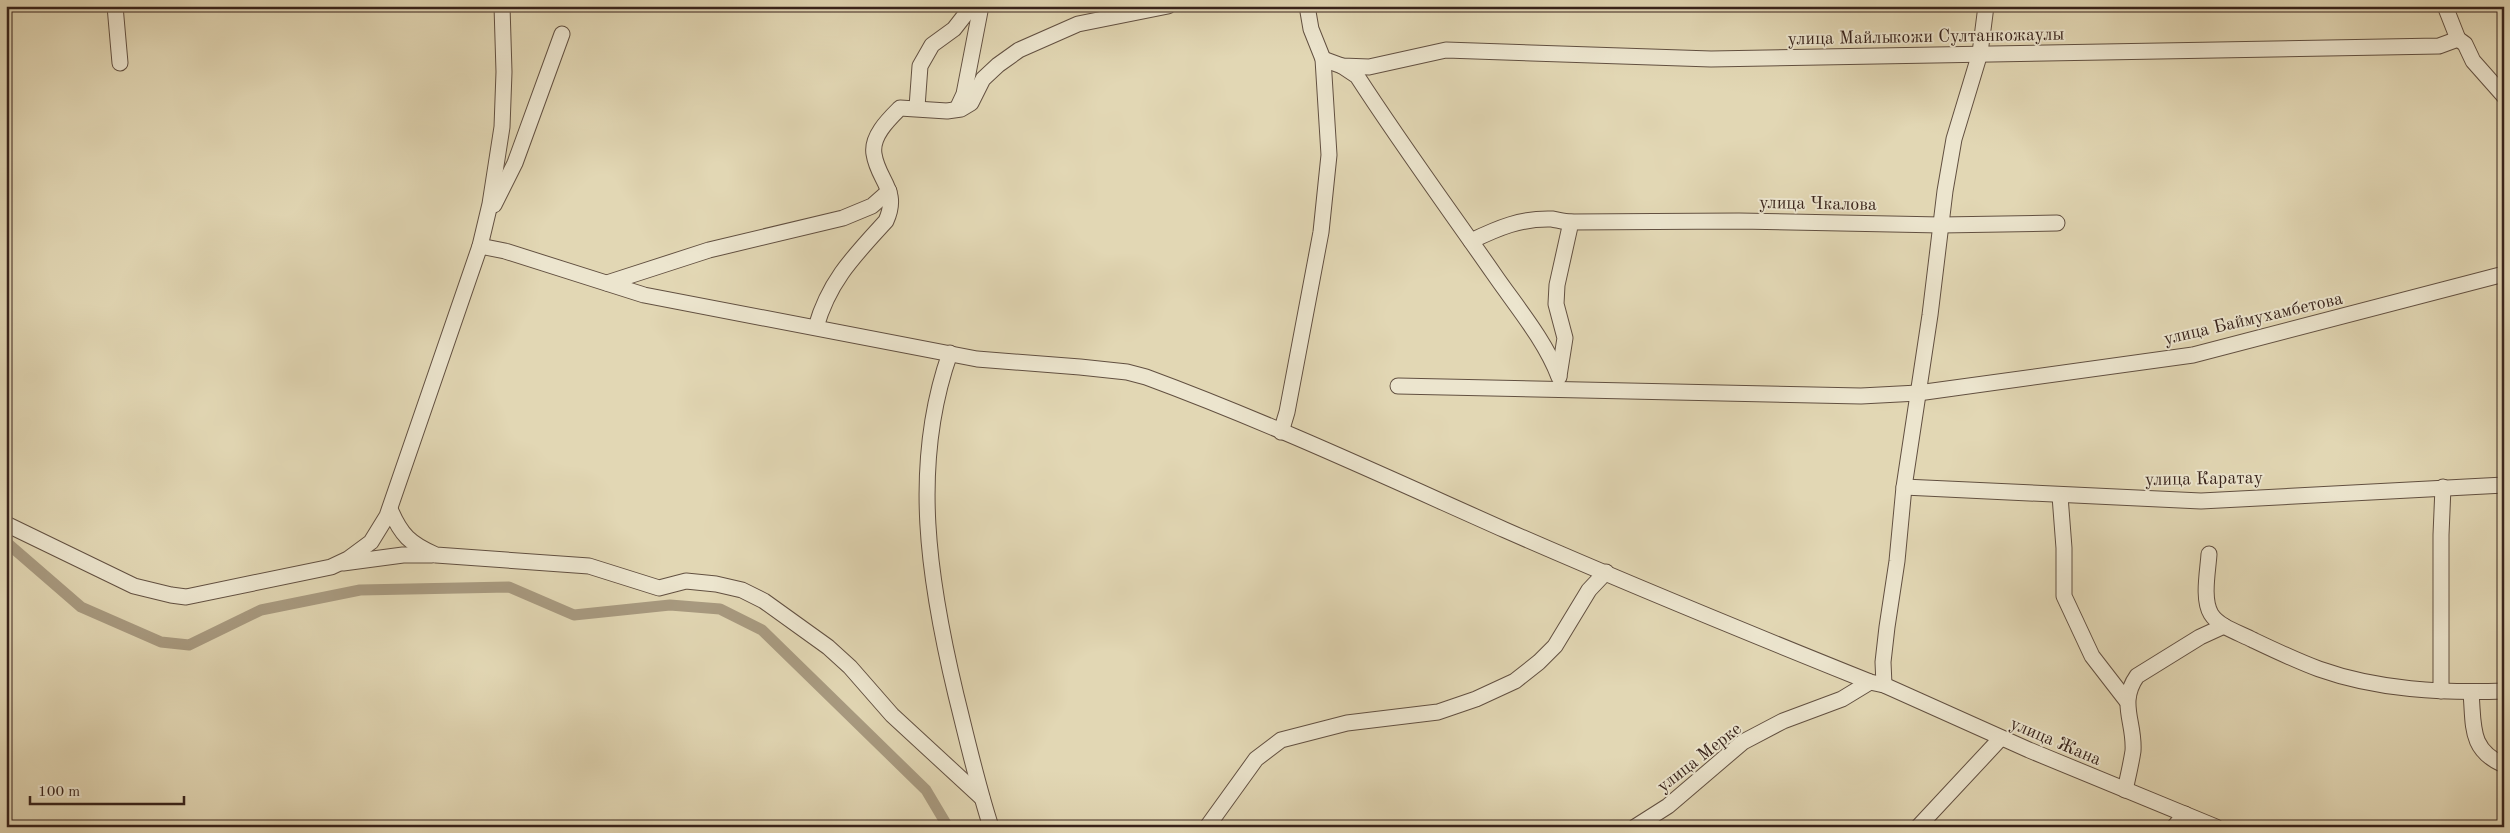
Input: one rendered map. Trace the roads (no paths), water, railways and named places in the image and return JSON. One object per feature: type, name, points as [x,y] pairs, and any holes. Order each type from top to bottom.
[{"type":"street","points":[[115,6],[120,63]]},
{"type":"street","points":[[6,524],[134,586],[186,597],[331,567],[371,542],[390,509],[480,246],[486,222],[502,127],[504,72],[502,6]]},
{"type":"street","points":[[917,107],[920,66],[932,45],[954,28],[972,6]]},
{"type":"street","points":[[957,109],[964,94],[981,6]]},
{"type":"street","points":[[816,327],[829,291],[844,266],[886,221],[890,212],[891,197],[874,154],[878,135],[888,120],[900,108],[917,107],[947,111],[957,109],[971,103],[983,79],[998,64],[1018,50],[1078,24],[1168,6]]},
{"type":"street","points":[[1281,432],[1288,412],[1321,232],[1329,155],[1323,59],[1311,29],[1307,6]]},
{"type":"street","points":[[1877,684],[1884,653],[1904,487],[1954,139],[1980,53],[1986,6]]},
{"type":"street","points":[[2445,6],[2458,39],[2465,44],[2473,60],[2504,96]]},
{"type":"street","points":[[486,222],[515,163],[562,34]]},
{"type":"street","name":"улица Майлыкожи Султанкожаулы","points":[[1323,59],[1342,66],[1369,67],[1446,50],[1711,59],[2439,46],[2458,39]]},
{"type":"street","points":[[1342,66],[1357,76],[1422,175],[1525,318],[1553,362],[1560,382]]},
{"type":"street","points":[[607,283],[709,250],[843,218],[872,206],[889,191]]},
{"type":"street","name":"улица Чкалова","points":[[1471,241],[1497,228],[1524,220],[1554,219],[1575,222],[1739,221],[1941,225],[2057,223]]},
{"type":"street","points":[[1560,382],[1565,338],[1556,304],[1557,285],[1575,222]]},
{"type":"street","name":"улица Жана","points":[[480,246],[505,251],[644,295],[950,353],[1027,364],[1127,372],[1169,385],[1606,572],[2216,827]]},
{"type":"street","name":"улица Баймухамбетова","points":[[1398,386],[1560,382],[1861,396],[1918,393],[2193,355],[2504,274]]},
{"type":"street","points":[[950,353],[939,384],[927,458],[927,522],[932,582],[944,644],[982,798],[991,827]]},
{"type":"street","name":"улица Каратау","points":[[1904,487],[2060,496],[2201,501],[2504,485]]},
{"type":"street","points":[[2441,691],[2440,535],[2443,487]]},
{"type":"street","points":[[2060,496],[2064,548],[2064,596],[2092,656],[2126,700],[2132,726],[2133,751],[2125,790]]},
{"type":"street","points":[[390,509],[404,536],[422,549],[436,555]]},
{"type":"street","points":[[2209,554],[2208,601],[2211,614],[2224,626],[2320,670],[2408,689],[2471,693],[2504,691]]},
{"type":"street","points":[[339,563],[403,555],[436,555],[589,566],[659,588],[686,581],[716,584],[742,590],[764,601],[828,648],[857,674],[892,715],[982,798]]},
{"type":"street","points":[[1207,827],[1256,759],[1282,740],[1347,723],[1438,712],[1476,699],[1515,681],[1539,662],[1554,646],[1589,590],[1606,572]]},
{"type":"street","points":[[2126,700],[2128,692],[2137,676],[2200,637],[2224,626]]},
{"type":"street","name":"улица Мерке","points":[[1635,827],[1668,806],[1743,742],[1783,721],[1877,684]]},
{"type":"street","points":[[2471,693],[2474,733],[2481,750],[2489,759],[2504,765]]},
{"type":"street","points":[[1918,827],[2002,738]]},
{"type":"street","points":[[2174,827],[2185,814]]},
{"type":"waterway","points":[[6,542],[81,607],[161,642],[189,645],[261,610],[360,590],[509,587],[574,615],[670,605],[720,609],[762,630],[926,790],[948,827]]}]
